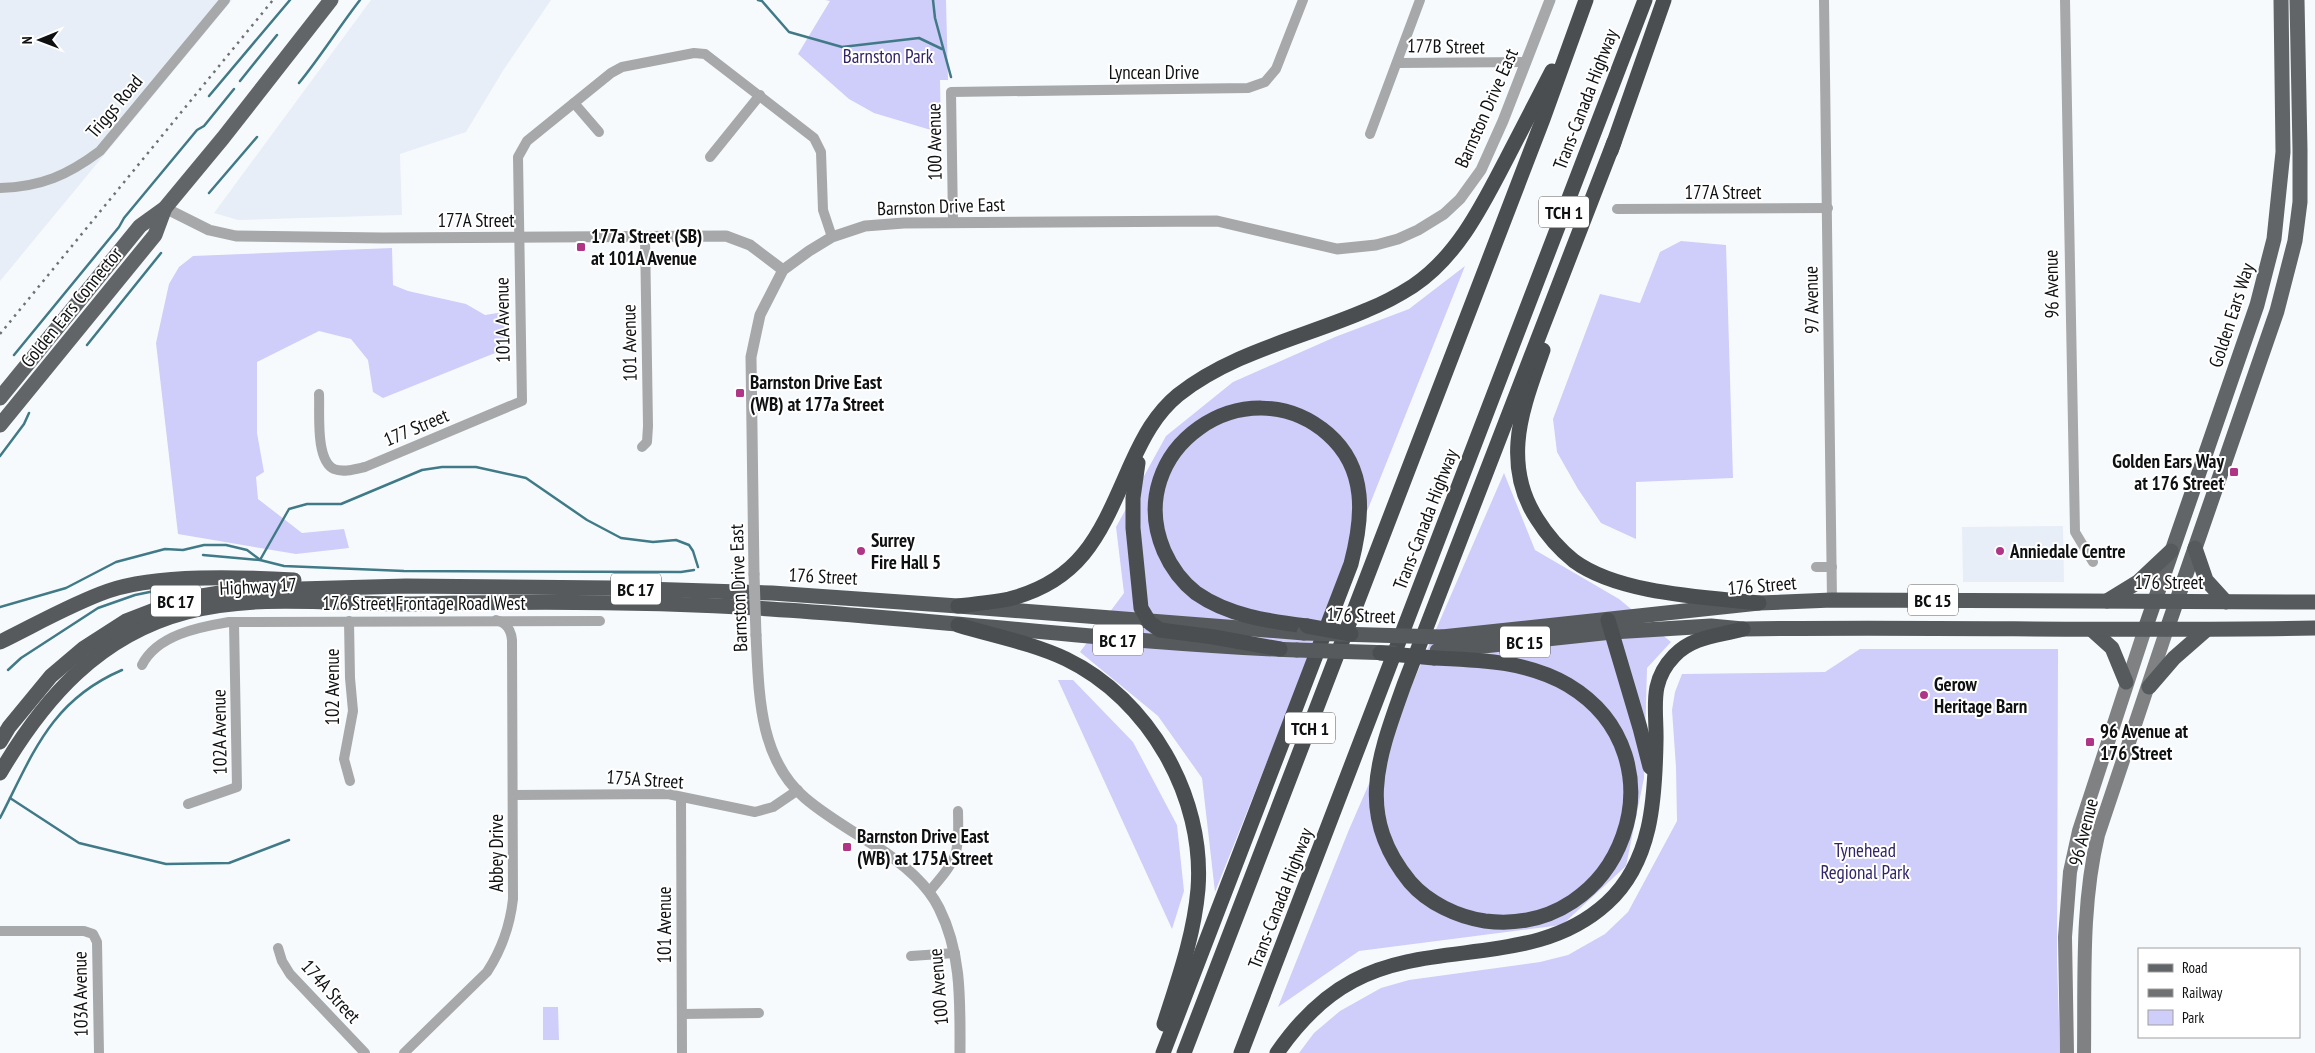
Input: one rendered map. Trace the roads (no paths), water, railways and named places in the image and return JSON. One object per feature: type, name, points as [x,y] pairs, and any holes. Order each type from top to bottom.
[{"type":"highway","name":"Trans-Canada Highway","points":[[1184,1053],[1536,137],[1586,0]]},
{"type":"highway","name":"Trans-Canada Highway","points":[[1241,1053],[1645,0]]},
{"type":"highway","points":[[1664,0],[1538,365],[1522,420],[1518,441],[1518,465],[1523,489],[1532,510],[1558,548],[1576,562],[1610,579],[1648,588],[1759,603]]},
{"type":"highway","points":[[958,606],[1007,599],[1029,593],[1056,580],[1072,569],[1091,547],[1109,514],[1145,433],[1161,412],[1177,396],[1192,385],[1244,358],[1368,310],[1413,286],[1435,266],[1456,244],[1475,218],[1579,18]]},
{"type":"highway","points":[[1438,649],[1505,663],[1550,676],[1582,694],[1596,707],[1620,742],[1629,768],[1632,794],[1629,820],[1620,846],[1609,867],[1589,890],[1546,915],[1500,923],[1476,920],[1456,914],[1425,897],[1405,875],[1388,850],[1378,820],[1375,802],[1376,782],[1390,725],[1404,685],[1614,142]]},
{"type":"highway","points":[[1163,1053],[1351,564],[1359,534],[1361,516],[1358,488],[1350,461],[1335,441],[1315,424],[1292,412],[1276,409],[1249,408],[1222,414],[1197,429],[1179,445],[1164,470],[1156,498],[1157,531],[1162,545],[1171,564],[1183,581],[1209,600],[1242,614],[1306,630]]},
{"type":"highway","points":[[1145,433],[1135,474],[1133,528],[1141,608],[1148,620],[1160,630],[1280,649]]},
{"type":"highway","points":[[2195,548],[2206,580],[2226,602]]},
{"type":"highway","points":[[2107,602],[2138,582],[2171,551]]},
{"type":"highway","points":[[0,642],[108,591],[160,581],[267,578],[406,586]]},
{"type":"highway","name":"176 Street","points":[[406,586],[613,588],[772,593],[1306,630],[1351,634],[1438,649]]},
{"type":"highway","name":"Highway 17","points":[[0,742],[9,727],[51,676],[84,648],[126,621],[183,598],[232,591],[406,586]]},
{"type":"highway","name":"176 Street","points":[[406,604],[520,602],[702,605],[848,614],[1148,642],[1380,653],[1438,649],[1610,626],[1759,603],[1832,600],[2315,602]]},
{"type":"highway","name":"Highway 17","points":[[0,773],[23,734],[62,686],[93,658],[137,631],[187,612],[234,605],[266,602],[406,604]]},
{"type":"highway","points":[[958,625],[1050,652],[1082,669],[1107,686],[1148,727],[1164,751],[1180,784],[1191,819],[1198,858],[1196,903],[1184,962],[1155,1053]]},
{"type":"highway","points":[[1610,626],[1645,746],[1654,793]]},
{"type":"highway","name":"176 Street","points":[[1610,626],[1711,626],[1743,629],[1959,628],[2092,630],[2315,628]]},
{"type":"highway","points":[[1277,1053],[1303,1018],[1334,992],[1354,980],[1406,962],[1528,943],[1564,931],[1595,913],[1614,895],[1634,867],[1644,846],[1654,793],[1656,740],[1654,700],[1660,677],[1674,656],[1693,642],[1706,637],[1743,629]]},
{"type":"highway","points":[[2092,630],[2112,648],[2126,682]]},
{"type":"highway","points":[[2149,687],[2174,658],[2206,630]]},
{"type":"main road","name":"Golden Ears Connector","points":[[0,398],[140,226],[165,208],[223,138],[331,0]]},
{"type":"main road","name":"Golden Ears Way","points":[[2145,629],[2257,305],[2274,239],[2283,152],[2281,0]]},
{"type":"main road","points":[[2167,629],[2277,311],[2295,241],[2300,202],[2297,0]]},
{"type":"main road","name":"Golden Ears Connector","points":[[0,425],[155,235],[165,208]]},
{"type":"main road","name":"96 Avenue","points":[[2067,1053],[2065,937],[2070,872],[2078,831],[2145,629]]},
{"type":"main road","name":"96 Avenue","points":[[2084,1053],[2086,912],[2093,858],[2104,816],[2167,629]]},
{"type":"street","name":"Triggs Road","points":[[0,188],[48,182],[76,168],[100,151],[225,0]]},
{"type":"street","name":"Lyncean Drive","points":[[951,92],[1248,88],[1265,82],[1276,69],[1303,0]]},
{"type":"street","points":[[1370,134],[1420,0]]},
{"type":"street","name":"Barnston Drive East","points":[[944,918],[929,892],[882,850],[804,797],[783,773],[764,724],[759,695],[756,635],[751,357],[760,315],[783,270],[832,237],[865,226],[884,223],[1217,221],[1330,248],[1344,249],[1376,246],[1398,239],[1418,230],[1444,214],[1460,199],[1481,170],[1503,121],[1550,0]]},
{"type":"street","name":"97 Avenue","points":[[1824,0],[1832,600]]},
{"type":"street","name":"96 Avenue","points":[[2065,0],[2074,532],[2093,562]]},
{"type":"street","name":"101A Avenue","points":[[522,402],[516,167],[519,153],[527,141],[619,68],[694,53],[708,57],[760,95],[814,138],[821,152],[823,210],[832,237]]},
{"type":"street","name":"177B Street","points":[[1397,63],[1526,62]]},
{"type":"street","name":"100 Avenue","points":[[951,92],[953,222]]},
{"type":"street","points":[[710,158],[760,95]]},
{"type":"street","points":[[574,103],[600,132]]},
{"type":"street","name":"177A Street","points":[[165,208],[209,230],[236,236],[726,236],[750,245],[783,270]]},
{"type":"street","name":"177A Street","points":[[1617,209],[1828,208]]},
{"type":"street","name":"101 Avenue","points":[[642,447],[647,442],[648,426],[645,236]]},
{"type":"street","name":"177 Street","points":[[319,394],[321,450],[324,461],[334,469],[347,470],[365,468],[522,402]]},
{"type":"street","points":[[1816,567],[1832,567]]},
{"type":"street","name":"176 Street Frontage Road West","points":[[142,664],[153,650],[166,641],[197,629],[234,623],[496,620],[600,621]]},
{"type":"street","name":"Abbey Drive","points":[[404,1053],[482,978],[496,959],[508,927],[513,899],[511,634],[505,624],[496,620]]},
{"type":"street","name":"102 Avenue","points":[[349,621],[350,678],[353,711],[344,759],[350,781]]},
{"type":"street","name":"102A Avenue","points":[[188,804],[237,787],[234,623]]},
{"type":"street","name":"175A Street","points":[[513,795],[668,794],[755,812],[773,807],[798,790]]},
{"type":"street","name":"101 Avenue","points":[[681,797],[682,1053]]},
{"type":"street","points":[[929,892],[955,858],[959,846],[958,811]]},
{"type":"street","name":"100 Avenue","points":[[944,918],[955,953],[960,1005],[960,1053]]},
{"type":"street","name":"103A Avenue","points":[[0,931],[84,930],[93,934],[97,942],[99,1053]]},
{"type":"street","name":"174A Street","points":[[278,948],[282,961],[290,974],[365,1053]]},
{"type":"street","points":[[911,956],[955,953]]},
{"type":"street","points":[[682,1014],[759,1013]]},
{"type":"waterway","points":[[209,96],[290,0]]},
{"type":"waterway","points":[[299,83],[360,0]]},
{"type":"waterway","points":[[758,0],[762,1],[789,32],[842,47],[919,38],[942,49]]},
{"type":"waterway","points":[[933,0],[935,18],[951,77]]},
{"type":"waterway","points":[[240,81],[277,35]]},
{"type":"waterway","points":[[14,355],[119,227],[124,218],[197,130],[204,126],[234,89]]},
{"type":"waterway","points":[[209,193],[257,137]]},
{"type":"waterway","points":[[87,345],[161,253]]},
{"type":"waterway","points":[[0,456],[24,424],[29,413]]},
{"type":"waterway","points":[[260,560],[289,509],[307,504],[341,504],[422,470],[442,467],[476,467],[526,478],[587,520],[621,538],[653,542],[676,540],[689,545],[698,567]]},
{"type":"waterway","points":[[0,607],[66,588],[116,562],[165,549],[183,550],[204,545],[226,545],[247,550],[259,559]]},
{"type":"waterway","points":[[203,555],[260,560],[284,566],[404,571],[681,572],[694,570]]},
{"type":"waterway","points":[[8,670],[21,658],[98,608],[135,595],[174,587]]},
{"type":"waterway","points":[[0,818],[34,751],[60,714],[77,697],[97,683],[122,670]]},
{"type":"waterway","points":[[10,798],[79,843],[166,864],[229,863],[289,840]]},
{"type":"railway","points":[[0,334],[273,0]]},
{"type":"place","name":"177a Street (SB) at 101A Avenue","points":[[581,247]]},
{"type":"place","name":"Barnston Drive East (WB) at 177a Street","points":[[740,393]]},
{"type":"place","name":"Golden Ears Way at 176 Street","points":[[2234,472]]},
{"type":"place","name":"Surrey Fire Hall 5","points":[[861,551]]},
{"type":"place","name":"Anniedale Centre","points":[[2000,551]]},
{"type":"place","name":"Gerow Heritage Barn","points":[[1924,695]]},
{"type":"place","name":"96 Avenue at 176 Street","points":[[2090,742]]},
{"type":"place","name":"Barnston Drive East (WB) at 175A Street","points":[[847,847]]},
{"type":"park label","name":"Barnston Park","points":[[888,56]]},
{"type":"park label","name":"Tynehead Regional Park","points":[[1865,861]]}]
